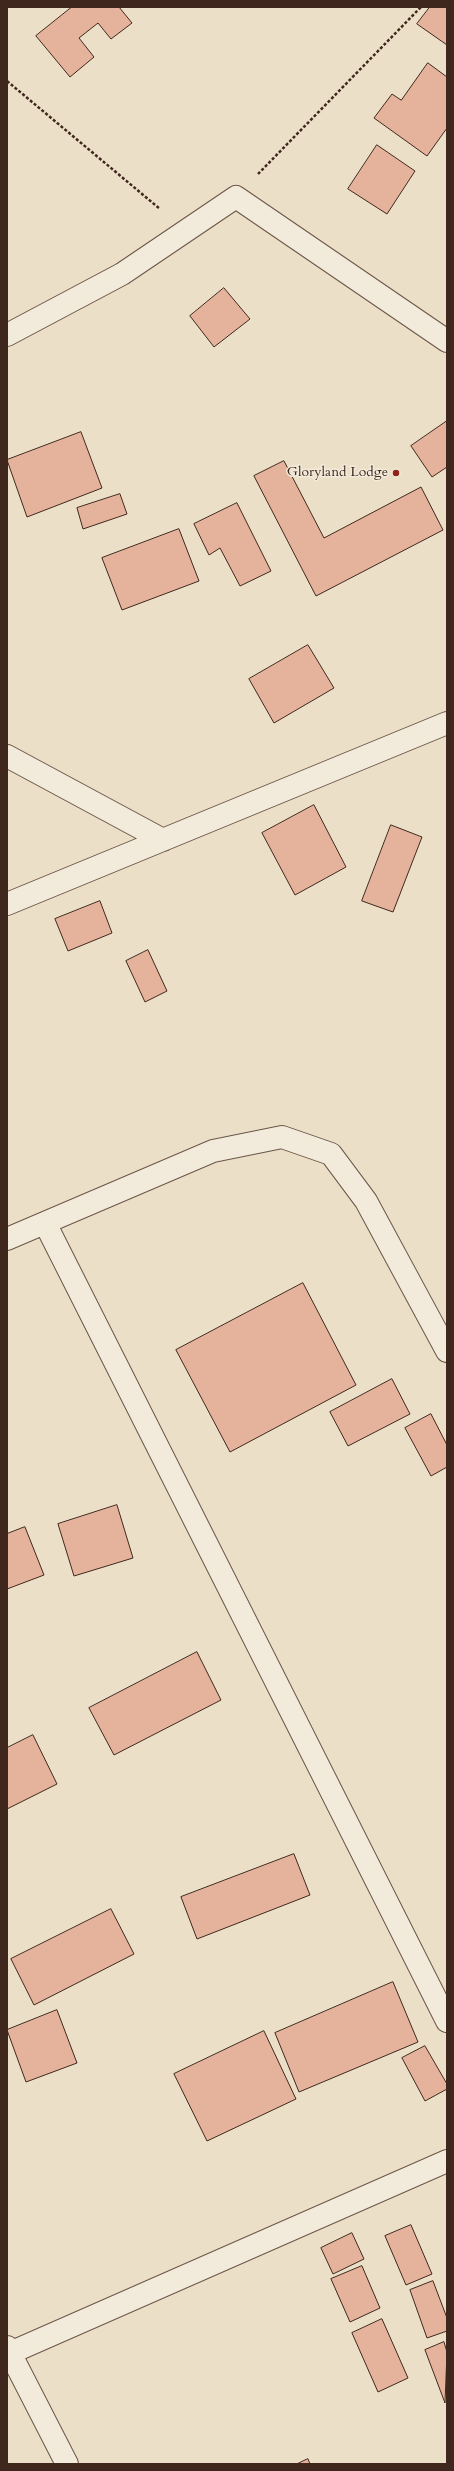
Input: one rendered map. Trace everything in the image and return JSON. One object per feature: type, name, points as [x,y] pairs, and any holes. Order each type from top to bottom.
[{"type":"street","points":[[7,335],[122,274],[236,197],[447,340]]},
{"type":"street","points":[[7,904],[446,726]]},
{"type":"street","points":[[7,756],[163,840]]},
{"type":"street","points":[[7,1239],[213,1151],[282,1137],[331,1154],[366,1201],[447,1351]]},
{"type":"street","points":[[45,1223],[447,2021]]},
{"type":"street","points":[[67,2464],[9,2350],[447,2161]]},
{"type":"path","points":[[236,197],[421,7]]},
{"type":"path","points":[[7,81],[187,231]]},
{"type":"building","points":[[72,7],[119,7],[132,23],[111,39],[98,23],[79,38],[94,57],[70,77],[36,36]]},
{"type":"building","points":[[430,7],[447,7],[447,45],[417,24]]},
{"type":"building","points":[[428,63],[447,77],[447,128],[427,156],[374,118],[392,94],[401,100]]},
{"type":"building","points":[[377,145],[415,171],[387,214],[348,189]]},
{"type":"building","points":[[224,288],[250,319],[214,347],[190,316]]},
{"type":"building","points":[[447,421],[447,467],[432,477],[411,446]]},
{"type":"building","points":[[81,432],[102,488],[27,517],[7,460]]},
{"type":"building","points":[[284,461],[324,538],[421,487],[443,530],[316,596],[254,476]]},
{"type":"building","points":[[120,494],[127,514],[83,529],[77,508]]},
{"type":"building","points":[[237,503],[271,571],[240,586],[220,548],[209,555],[194,524]]},
{"type":"building","points":[[179,529],[199,581],[122,610],[102,558]]},
{"type":"building","points":[[308,645],[334,688],[274,723],[249,679]]},
{"type":"building","points":[[314,805],[346,867],[295,895],[262,833]]},
{"type":"building","points":[[391,825],[422,837],[393,912],[362,901]]},
{"type":"building","points":[[100,901],[112,933],[68,951],[55,919]]},
{"type":"building","points":[[148,950],[167,991],[145,1002],[126,961]]},
{"type":"building","points":[[303,1283],[356,1385],[230,1452],[176,1350]]},
{"type":"building","points":[[392,1379],[410,1414],[348,1446],[330,1412]]},
{"type":"building","points":[[431,1414],[447,1445],[447,1467],[431,1476],[405,1428]]},
{"type":"building","points":[[117,1505],[133,1558],[74,1576],[58,1524]]},
{"type":"building","points":[[25,1527],[44,1575],[7,1589],[7,1534]]},
{"type":"building","points":[[197,1652],[221,1700],[114,1755],[89,1708]]},
{"type":"building","points":[[33,1735],[57,1784],[7,1809],[7,1748]]},
{"type":"building","points":[[294,1854],[310,1895],[197,1939],[181,1897]]},
{"type":"building","points":[[111,1909],[134,1954],[34,2005],[11,1959]]},
{"type":"building","points":[[393,1982],[418,2042],[299,2092],[275,2033]]},
{"type":"building","points":[[57,2010],[77,2063],[26,2082],[7,2030]]},
{"type":"building","points":[[264,2031],[296,2099],[207,2141],[174,2074]]},
{"type":"building","points":[[425,2046],[447,2084],[447,2089],[425,2101],[402,2058]]},
{"type":"building","points":[[411,2225],[432,2274],[406,2285],[385,2236]]},
{"type":"building","points":[[352,2233],[364,2259],[333,2274],[321,2248]]},
{"type":"building","points":[[362,2266],[380,2308],[350,2322],[331,2279]]},
{"type":"building","points":[[433,2281],[447,2318],[447,2331],[427,2338],[410,2290]]},
{"type":"building","points":[[382,2319],[408,2378],[378,2392],[352,2333]]},
{"type":"building","points":[[444,2342],[447,2352],[445,2403],[425,2350]]},
{"type":"building","points":[[308,2459],[310,2464],[297,2464]]},
{"type":"place","name":"Gloryland Lodge","points":[[396,473]]}]
